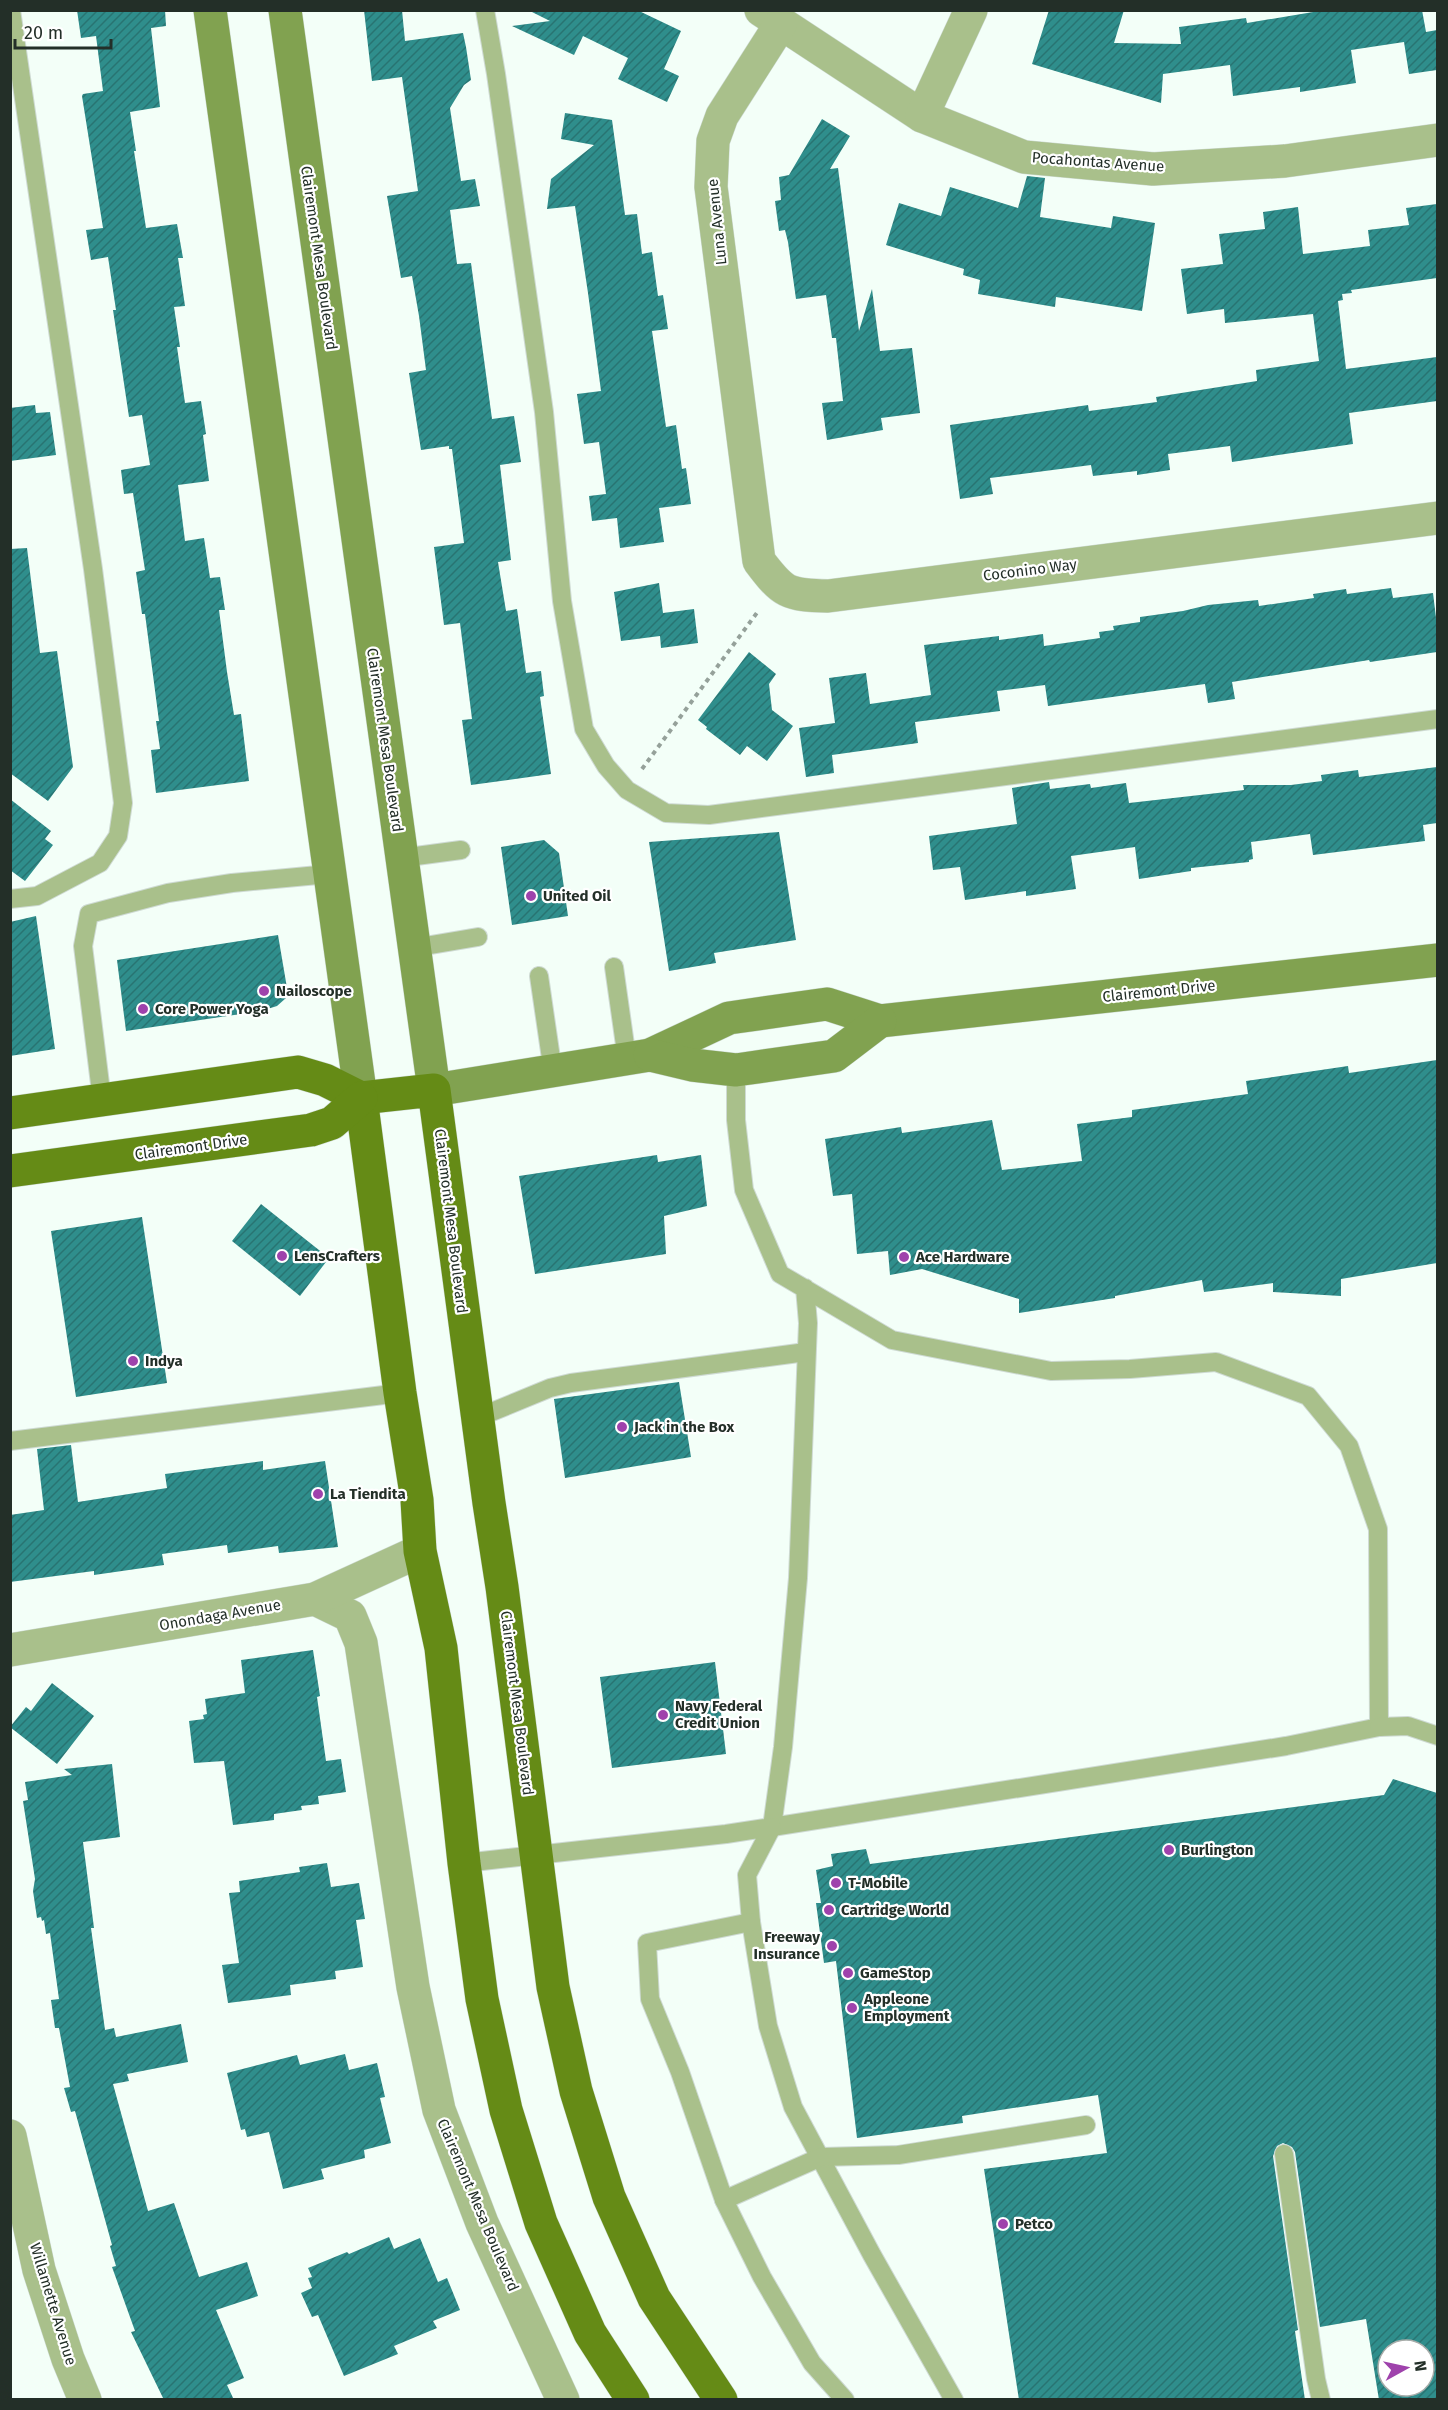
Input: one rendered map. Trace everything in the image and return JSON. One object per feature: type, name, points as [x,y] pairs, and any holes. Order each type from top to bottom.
[{"type":"main road","points":[[210,10],[400,1393],[417,1500],[420,1551],[441,1648],[464,1863],[482,1999],[506,2110],[541,2223],[590,2333],[633,2400]]},
{"type":"main road","name":"Clairemont Mesa Boulevard","points":[[285,10],[502,1587],[556,1998],[576,2091],[609,2197],[654,2298],[721,2400]]},
{"type":"main road","name":"Clairemont Drive","points":[[10,1171],[311,1130],[332,1123],[361,1098],[434,1090],[638,1057],[729,1018],[827,1004],[880,1021],[1437,960]]},
{"type":"main road","name":"Clairemont Drive","points":[[638,1057],[736,1070],[834,1056],[880,1021]]},
{"type":"main road","points":[[10,1113],[298,1072],[325,1080],[361,1098]]},
{"type":"street","points":[[922,116],[971,10]]},
{"type":"street","name":"Pocahontas Avenue","points":[[771,18],[922,116],[1024,157],[1153,169],[1285,161],[1437,140]]},
{"type":"street","name":"Luna Avenue","points":[[771,18],[722,116],[713,141],[711,187],[759,561],[777,586]]},
{"type":"street","name":"Coconino Way","points":[[777,586],[800,595],[828,596],[1437,518]]},
{"type":"street","name":"Onondaga Avenue","points":[[10,1650],[315,1599],[420,1551]]},
{"type":"street","name":"Clairemont Mesa Boulevard","points":[[315,1599],[351,1616],[361,1644],[413,1987],[439,2110],[482,2223],[563,2400]]},
{"type":"street","name":"Willamette Avenue","points":[[10,2136],[39,2270],[68,2359],[85,2400]]},
{"type":"lane","points":[[10,899],[37,896],[100,863],[118,836],[123,803],[93,569],[11,10]]},
{"type":"lane","points":[[485,10],[544,412],[562,601],[584,729],[606,766],[627,790],[666,813],[709,815],[1437,719]]},
{"type":"lane","points":[[401,858],[461,850]]},
{"type":"lane","points":[[102,1100],[83,946],[89,914],[168,893],[232,883],[329,874]]},
{"type":"lane","points":[[413,948],[478,937]]},
{"type":"lane","points":[[614,966],[638,1057]]},
{"type":"lane","points":[[539,976],[553,1072]]},
{"type":"lane","points":[[736,1070],[736,1120],[744,1190],[780,1274],[892,1340],[1051,1371],[1130,1370],[1216,1362],[1308,1396],[1349,1446],[1378,1529],[1379,1727]]},
{"type":"lane","points":[[805,1288],[808,1323],[798,1578],[783,1748],[772,1827],[747,1875],[751,1922],[768,2026],[793,2107],[872,2255],[954,2400]]},
{"type":"lane","points":[[477,1418],[550,1388],[571,1383],[806,1352]]},
{"type":"lane","points":[[10,1441],[400,1393]]},
{"type":"lane","points":[[464,1863],[726,1834],[1265,1749],[1379,1727],[1408,1726],[1437,1736]]},
{"type":"lane","points":[[751,1922],[647,1943],[650,1999],[680,2073],[724,2200],[762,2277],[812,2363],[845,2400]]},
{"type":"lane","points":[[724,2200],[820,2157],[898,2155],[1086,2125]]},
{"type":"lane","points":[[1284,2154],[1316,2379],[1322,2400]]},
{"type":"path","points":[[627,790],[777,586]]},
{"type":"building","points":[[77,10],[165,10],[166,26],[151,28],[160,107],[130,112],[136,151],[134,151],[146,228],[177,224],[183,258],[178,258],[185,306],[174,307],[180,347],[177,347],[185,403],[201,401],[209,481],[178,485],[185,541],[204,538],[210,578],[220,577],[225,610],[219,610],[227,672],[234,715],[241,714],[249,781],[156,793],[151,750],[160,749],[156,721],[159,721],[145,614],[142,614],[136,572],[145,570],[133,493],[124,494],[121,470],[150,465],[142,415],[129,417],[113,310],[116,310],[108,257],[91,260],[86,230],[103,228],[82,96],[103,91],[96,36],[81,38]]},
{"type":"building","points":[[364,10],[402,10],[405,41],[463,33],[471,80],[464,85],[450,108],[461,181],[475,179],[480,206],[450,210],[457,264],[471,263],[492,419],[514,416],[521,462],[500,465],[511,560],[498,562],[506,611],[517,609],[526,673],[541,671],[544,696],[540,697],[551,774],[471,785],[462,720],[472,719],[460,623],[444,625],[434,547],[464,543],[452,449],[449,449],[449,446],[421,450],[409,373],[426,370],[419,316],[412,276],[401,278],[387,196],[418,191],[402,77],[372,81]]},
{"type":"building","points":[[528,10],[637,10],[681,31],[664,69],[679,76],[667,102],[618,79],[628,58],[583,36],[574,55],[512,26],[550,21]]},
{"type":"building","points":[[1049,10],[1124,10],[1114,43],[1181,44],[1179,27],[1246,18],[1247,23],[1325,10],[1422,10],[1426,32],[1437,30],[1437,70],[1409,74],[1404,42],[1351,50],[1356,83],[1300,92],[1300,87],[1233,96],[1230,65],[1163,74],[1161,103],[1032,64]]},
{"type":"building","points":[[565,113],[612,120],[625,215],[637,214],[642,254],[652,252],[658,296],[663,295],[668,329],[652,331],[666,427],[676,425],[682,469],[686,468],[691,504],[659,508],[664,542],[620,548],[617,518],[592,521],[589,496],[606,494],[599,442],[584,444],[577,394],[601,391],[588,293],[575,206],[547,209],[551,179],[594,145],[561,139]]},
{"type":"building","points":[[822,119],[850,136],[830,169],[838,168],[859,331],[872,289],[880,351],[912,348],[920,413],[881,418],[883,430],[827,440],[822,403],[843,401],[836,338],[832,338],[826,295],[796,299],[788,242],[785,230],[779,231],[775,201],[781,200],[779,177],[789,175]]},
{"type":"building","points":[[1027,176],[1045,178],[1040,217],[1111,228],[1113,216],[1155,223],[1142,311],[1056,297],[1055,307],[978,294],[980,280],[963,275],[964,269],[886,245],[899,203],[941,216],[950,187],[1018,208]]},
{"type":"building","points":[[1437,204],[1437,278],[1351,290],[1352,293],[1342,294],[1343,300],[1338,301],[1346,369],[1437,357],[1437,401],[1349,413],[1353,444],[1232,462],[1230,446],[1168,454],[1170,470],[1137,475],[1137,471],[1093,476],[1091,465],[990,478],[993,494],[960,499],[950,425],[1088,405],[1089,411],[1157,402],[1156,397],[1257,381],[1256,370],[1319,361],[1313,314],[1225,323],[1224,309],[1187,314],[1181,269],[1223,264],[1219,234],[1265,229],[1263,212],[1298,207],[1303,254],[1370,246],[1368,230],[1409,225],[1406,208]]},
{"type":"building","points":[[35,405],[36,413],[50,412],[56,455],[10,461],[10,408]]},
{"type":"building","points":[[27,548],[40,653],[57,651],[73,767],[48,801],[10,773],[10,549]]},
{"type":"building","points":[[659,583],[663,613],[694,609],[698,643],[661,648],[660,636],[621,641],[614,592]]},
{"type":"building","points":[[1391,588],[1393,598],[1433,593],[1437,652],[1370,662],[1369,660],[1232,682],[1235,699],[1208,703],[1205,684],[1048,706],[1045,685],[997,691],[1000,711],[915,722],[918,743],[832,755],[834,773],[806,777],[799,728],[835,723],[829,678],[866,673],[870,704],[931,695],[924,645],[999,636],[999,640],[1043,634],[1044,646],[1100,638],[1099,632],[1114,630],[1113,626],[1140,622],[1140,617],[1208,605],[1258,600],[1259,606],[1314,598],[1313,594],[1346,589],[1347,594]]},
{"type":"building","points":[[749,652],[776,674],[769,684],[772,710],[793,726],[767,761],[747,746],[740,755],[698,720]]},
{"type":"building","points":[[1437,767],[1437,823],[1423,825],[1425,841],[1313,855],[1310,834],[1251,842],[1253,859],[1249,862],[1191,868],[1191,871],[1139,879],[1135,847],[1071,856],[1076,889],[1026,896],[1026,891],[965,900],[960,867],[933,870],[929,836],[1017,824],[1012,788],[1049,782],[1050,789],[1090,784],[1091,788],[1126,783],[1129,803],[1244,790],[1243,785],[1291,785],[1322,781],[1321,775],[1358,770],[1359,777]]},
{"type":"building","points":[[10,799],[51,831],[45,839],[53,845],[25,881],[10,870]]},
{"type":"building","points":[[779,832],[796,940],[714,953],[716,963],[669,971],[649,842]]},
{"type":"building","points":[[544,840],[559,853],[568,916],[512,925],[501,847]]},
{"type":"building","points":[[36,916],[55,1049],[10,1056],[10,922]]},
{"type":"building","points":[[278,935],[287,988],[286,998],[277,1006],[261,1011],[126,1031],[117,960]]},
{"type":"building","points":[[1437,1060],[1437,1263],[1341,1279],[1341,1296],[1273,1292],[1273,1283],[1204,1292],[1202,1280],[1115,1296],[1115,1298],[1019,1313],[1019,1299],[922,1269],[890,1275],[888,1251],[857,1254],[852,1194],[833,1196],[825,1139],[901,1127],[902,1133],[992,1120],[1002,1170],[1082,1161],[1077,1124],[1132,1117],[1132,1110],[1248,1094],[1246,1081],[1348,1066],[1349,1073]]},
{"type":"building","points":[[657,1155],[658,1162],[701,1155],[707,1206],[664,1216],[666,1254],[535,1274],[519,1176]]},
{"type":"building","points":[[261,1204],[329,1258],[300,1296],[232,1241]]},
{"type":"building","points":[[142,1217],[167,1383],[76,1397],[51,1231]]},
{"type":"building","name":"Jack in the Box","points":[[679,1382],[691,1457],[565,1478],[554,1399]]},
{"type":"building","points":[[71,1445],[78,1502],[167,1488],[165,1474],[263,1461],[263,1470],[325,1461],[338,1547],[279,1553],[278,1546],[228,1553],[227,1545],[162,1554],[164,1565],[94,1575],[94,1571],[10,1582],[10,1515],[44,1510],[37,1449]]},
{"type":"building","points":[[313,1650],[326,1761],[341,1759],[346,1792],[318,1796],[319,1804],[301,1806],[302,1810],[274,1814],[274,1820],[233,1825],[224,1761],[194,1763],[189,1721],[204,1719],[203,1715],[207,1714],[205,1699],[245,1693],[241,1660]]},
{"type":"building","name":"Navy Federal Credit Union","points":[[715,1662],[726,1754],[612,1768],[600,1677]]},
{"type":"building","points":[[52,1683],[94,1716],[57,1764],[10,1727],[26,1707],[31,1711]]},
{"type":"building","points":[[112,1764],[120,1837],[83,1842],[94,1928],[91,1928],[105,2030],[114,2028],[116,2037],[181,2024],[188,2062],[127,2074],[129,2081],[113,2084],[148,2211],[174,2203],[199,2277],[247,2262],[258,2296],[216,2310],[244,2378],[227,2385],[234,2400],[164,2400],[131,2332],[135,2331],[112,2267],[116,2266],[110,2246],[112,2245],[75,2111],[71,2112],[64,2088],[70,2087],[59,2028],[55,2028],[51,2000],[59,1999],[50,1933],[46,1934],[44,1920],[42,1921],[41,1917],[37,1918],[33,1891],[35,1879],[23,1801],[28,1800],[25,1782],[72,1775],[64,1769]]},
{"type":"building","points":[[1393,1779],[1437,1793],[1437,2400],[1379,2400],[1379,2398],[1436,2398],[1436,2338],[1376,2338],[1376,2381],[1366,2319],[1320,2327],[1295,2152],[1292,2147],[1283,2143],[1277,2146],[1273,2156],[1298,2330],[1295,2331],[1305,2400],[1019,2400],[984,2169],[1107,2153],[1098,2095],[962,2116],[963,2123],[857,2138],[836,1961],[824,1963],[816,1903],[821,1903],[816,1870],[833,1866],[831,1854],[866,1849],[870,1864],[1384,1795]]},
{"type":"building","points":[[327,1863],[331,1887],[359,1883],[365,1919],[356,1920],[363,1967],[335,1971],[336,1979],[290,1985],[291,1995],[228,2003],[222,1965],[239,1963],[229,1893],[240,1892],[239,1881],[300,1872],[299,1867]]},
{"type":"building","points":[[345,2054],[349,2070],[377,2063],[385,2097],[380,2098],[391,2143],[364,2150],[365,2158],[321,2169],[324,2179],[283,2189],[269,2132],[247,2137],[245,2129],[241,2130],[227,2073],[297,2055],[300,2065]]},
{"type":"building","points":[[389,2237],[394,2249],[420,2238],[438,2282],[447,2278],[460,2310],[433,2321],[437,2328],[394,2346],[398,2354],[344,2376],[318,2315],[312,2317],[301,2293],[312,2288],[308,2278],[312,2277],[308,2268]]},
{"type":"place","name":"United Oil","points":[[531,896]]},
{"type":"place","name":"Nailoscope","points":[[264,991]]},
{"type":"place","name":"Core Power Yoga","points":[[143,1009]]},
{"type":"place","name":"LensCrafters","points":[[282,1256]]},
{"type":"place","name":"Ace Hardware","points":[[904,1257]]},
{"type":"place","name":"Indya","points":[[133,1361]]},
{"type":"place","name":"Jack in the Box","points":[[622,1427]]},
{"type":"place","name":"La Tiendita","points":[[318,1494]]},
{"type":"place","name":"Navy Federal Credit Union","points":[[663,1715]]},
{"type":"place","name":"Burlington","points":[[1169,1850]]},
{"type":"place","name":"T-Mobile","points":[[836,1883]]},
{"type":"place","name":"Cartridge World","points":[[829,1910]]},
{"type":"place","name":"Freeway Insurance","points":[[832,1946]]},
{"type":"place","name":"GameStop","points":[[848,1973]]},
{"type":"place","name":"Appleone Employment","points":[[852,2008]]},
{"type":"place","name":"Petco","points":[[1003,2224]]}]
